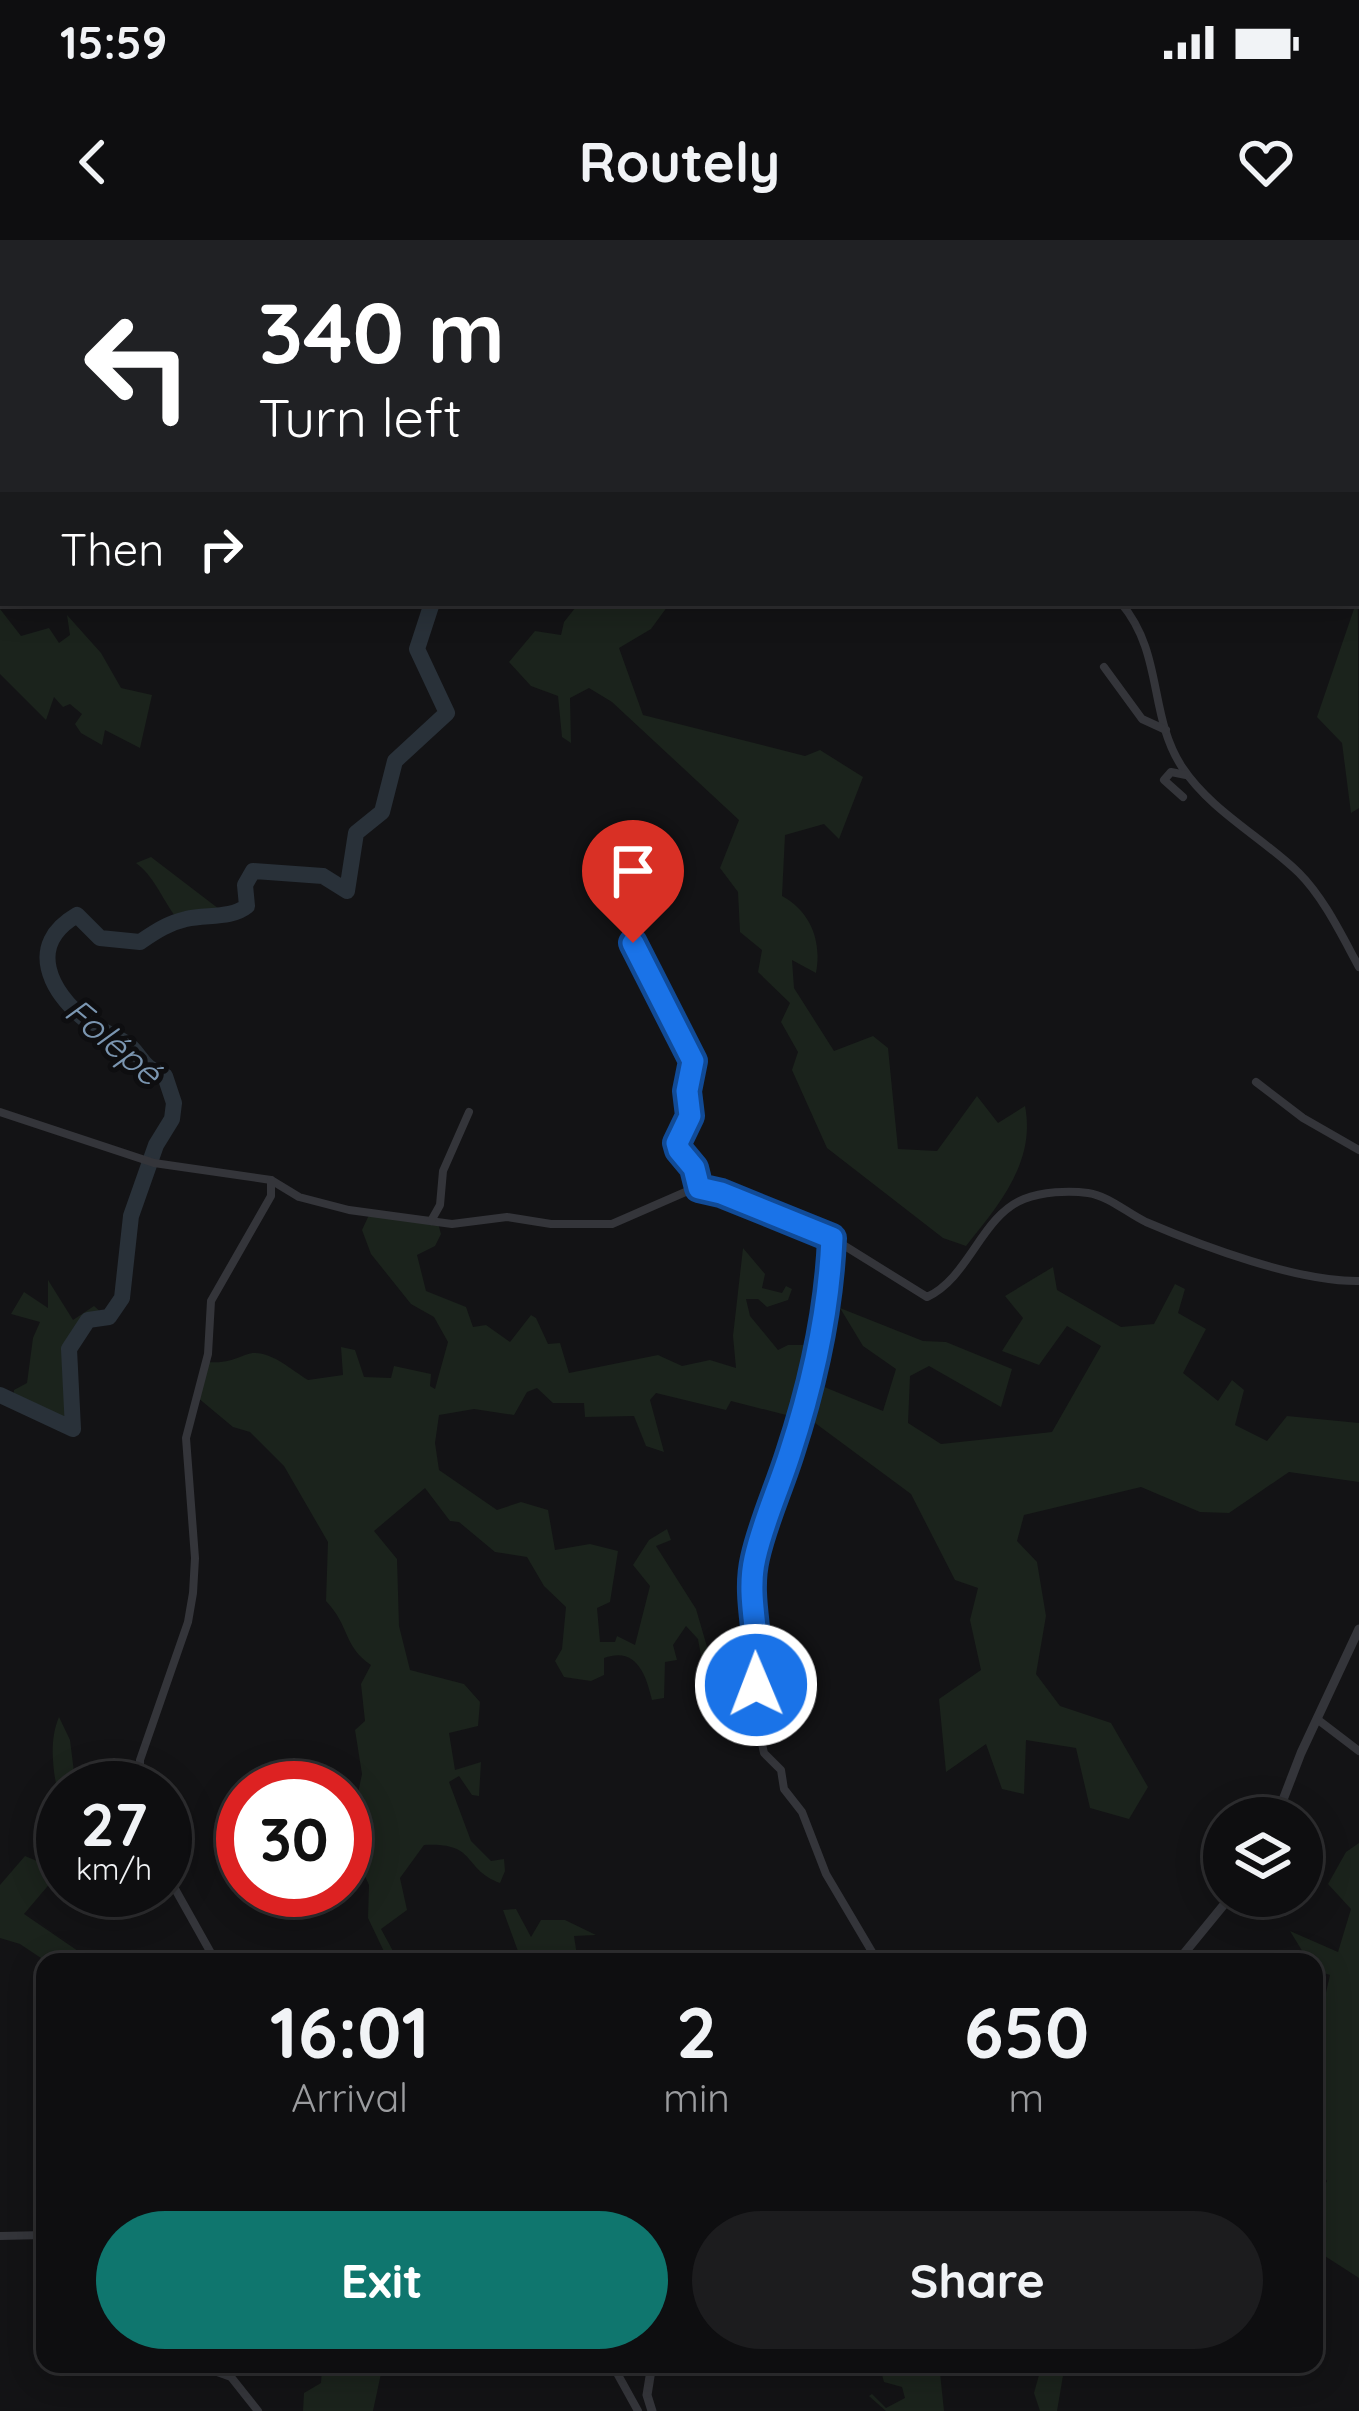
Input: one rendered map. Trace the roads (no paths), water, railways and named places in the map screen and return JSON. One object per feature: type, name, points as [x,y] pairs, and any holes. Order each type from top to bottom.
[{"type":"street","points":[[1123,606],[1147,645],[1166,730],[1188,775],[1301,874],[1359,967]]},
{"type":"street","points":[[1104,668],[1142,719],[1166,730]]},
{"type":"street","points":[[1183,797],[1164,780],[1165,775],[1188,775]]},
{"type":"street","points":[[1204,812],[1209,796]]},
{"type":"street","points":[[633,943],[693,1061],[687,1091],[690,1116],[677,1143],[694,1168],[699,1188]]},
{"type":"street","points":[[1256,1082],[1303,1118],[1359,1150]]},
{"type":"street","points":[[0,1112],[149,1161],[271,1180],[299,1197],[349,1210],[452,1224],[516,1217],[551,1224],[611,1224],[699,1188],[832,1238],[927,1297],[948,1281],[1007,1208],[1029,1197],[1086,1192],[1202,1244],[1303,1274],[1359,1281]]},
{"type":"street","points":[[431,1221],[440,1205],[443,1171],[469,1112]]},
{"type":"street","points":[[140,1761],[188,1622],[193,1593],[186,1438],[208,1354],[211,1301],[271,1196],[271,1180]]},
{"type":"street","points":[[832,1238],[822,1334],[755,1556],[752,1595],[761,1655],[756,1717],[764,1753],[781,1770],[784,1789],[802,1812],[826,1874],[873,1953]]},
{"type":"street","points":[[1285,1797],[1359,1629]]},
{"type":"street","points":[[1317,1719],[1359,1751]]},
{"type":"street","points":[[191,1917],[211,1953]]},
{"type":"street","points":[[1184,1953],[1214,1917]]},
{"type":"street","points":[[0,2236],[36,2235]]},
{"type":"street","points":[[220,2373],[231,2377],[258,2411]]},
{"type":"street","points":[[617,2373],[638,2411]]},
{"type":"street","points":[[651,2373],[647,2395],[652,2411]]},
{"type":"waterway","name":"Folépé","points":[[0,1395],[73,1429],[69,1349],[88,1320],[109,1317],[122,1298],[131,1216],[156,1145],[172,1119],[174,1103],[165,1076],[125,1042],[88,1022],[63,997],[49,968],[51,940],[77,915],[100,938],[140,942],[179,921],[234,913],[247,906],[245,885],[253,871],[323,876],[347,891],[356,833],[382,812],[395,761],[447,713],[417,649],[431,606]]}]
